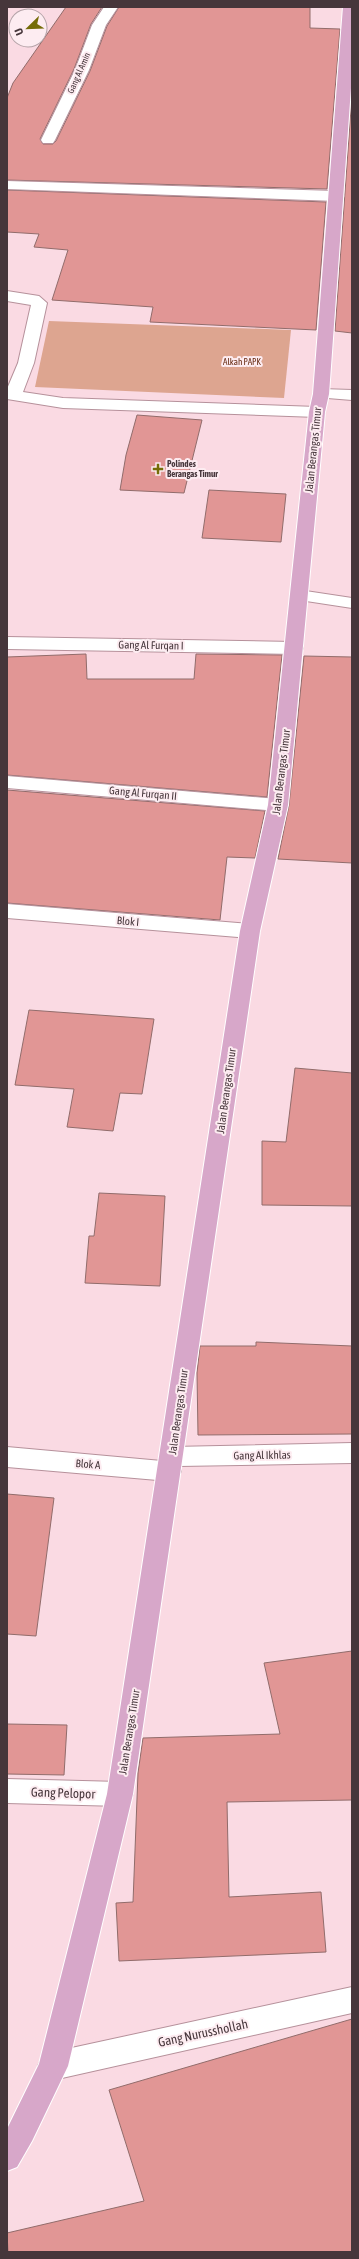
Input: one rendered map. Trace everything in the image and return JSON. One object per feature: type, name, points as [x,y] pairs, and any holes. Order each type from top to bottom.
[{"type":"main road","name":"Jalan Berangas Timur","points":[[7,2157],[22,2131],[53,2066],[120,1794],[250,931],[278,805],[298,595],[319,403],[350,7]]},
{"type":"street","name":"Gang Al Amin","points":[[48,140],[82,70],[99,25],[111,7]]},
{"type":"street","points":[[7,185],[336,196]]},
{"type":"street","points":[[7,296],[33,299],[39,303],[26,363],[10,394],[63,403],[319,403],[352,396]]},
{"type":"street","points":[[298,595],[352,603]]},
{"type":"street","name":"Gang Al Furqan I","points":[[7,643],[294,648]]},
{"type":"street","name":"Gang Al Furqan II","points":[[7,782],[278,805]]},
{"type":"street","name":"Blok I","points":[[7,911],[250,931]]},
{"type":"street","name":"Gang Al Ikhlas","points":[[170,1464],[352,1453]]},
{"type":"street","name":"Blok A","points":[[7,1457],[170,1464]]},
{"type":"street","name":"Gang Pelopor","points":[[7,1791],[120,1794]]},
{"type":"street","name":"Gang Nurusshollah","points":[[53,2066],[352,2000]]},
{"type":"green space","name":"Alkah PAPK","points":[[49,321],[291,330],[284,398],[35,387]]},
{"type":"building","points":[[66,7],[102,7],[91,24],[74,69],[40,139],[43,144],[53,144],[56,141],[90,71],[107,26],[119,7],[310,7],[310,28],[340,29],[327,189],[7,180],[7,98],[13,83],[37,48],[48,48],[48,33]]},
{"type":"building","points":[[352,95],[352,333],[335,331]]},
{"type":"building","points":[[7,190],[326,202],[316,330],[150,322],[153,307],[52,300],[68,250],[34,247],[39,234],[7,232]]},
{"type":"building","name":"Polindes Berangas Timur","points":[[137,415],[202,420],[184,493],[120,490],[126,455]]},
{"type":"building","points":[[209,490],[286,494],[281,542],[202,538]]},
{"type":"building","points":[[86,654],[87,679],[194,679],[196,654],[282,655],[267,797],[7,775],[7,657]]},
{"type":"building","points":[[304,656],[352,657],[352,863],[278,859],[289,805]]},
{"type":"building","points":[[7,790],[265,811],[255,858],[227,857],[220,920],[7,903]]},
{"type":"building","points":[[29,1010],[154,1019],[142,1094],[120,1093],[113,1131],[67,1127],[74,1089],[15,1085]]},
{"type":"building","points":[[295,1068],[352,1073],[352,1206],[262,1205],[262,1141],[286,1142]]},
{"type":"building","points":[[99,1193],[165,1196],[160,1286],[85,1283],[89,1236],[94,1236]]},
{"type":"building","points":[[256,1342],[352,1346],[352,1434],[198,1435],[197,1373],[200,1346],[256,1346]]},
{"type":"building","points":[[7,1494],[54,1498],[36,1636],[7,1634]]},
{"type":"building","points":[[352,1651],[352,1800],[227,1802],[229,1897],[321,1892],[326,1952],[119,1961],[116,1903],[133,1902],[138,1773],[143,1738],[280,1734],[264,1663]]},
{"type":"building","points":[[7,1724],[67,1725],[64,1775],[7,1774]]},
{"type":"building","points":[[352,2019],[352,2252],[8,2252],[7,2233],[144,2201],[109,2090]]},
{"type":"place","name":"Polindes Berangas Timur","points":[[158,469]]}]
